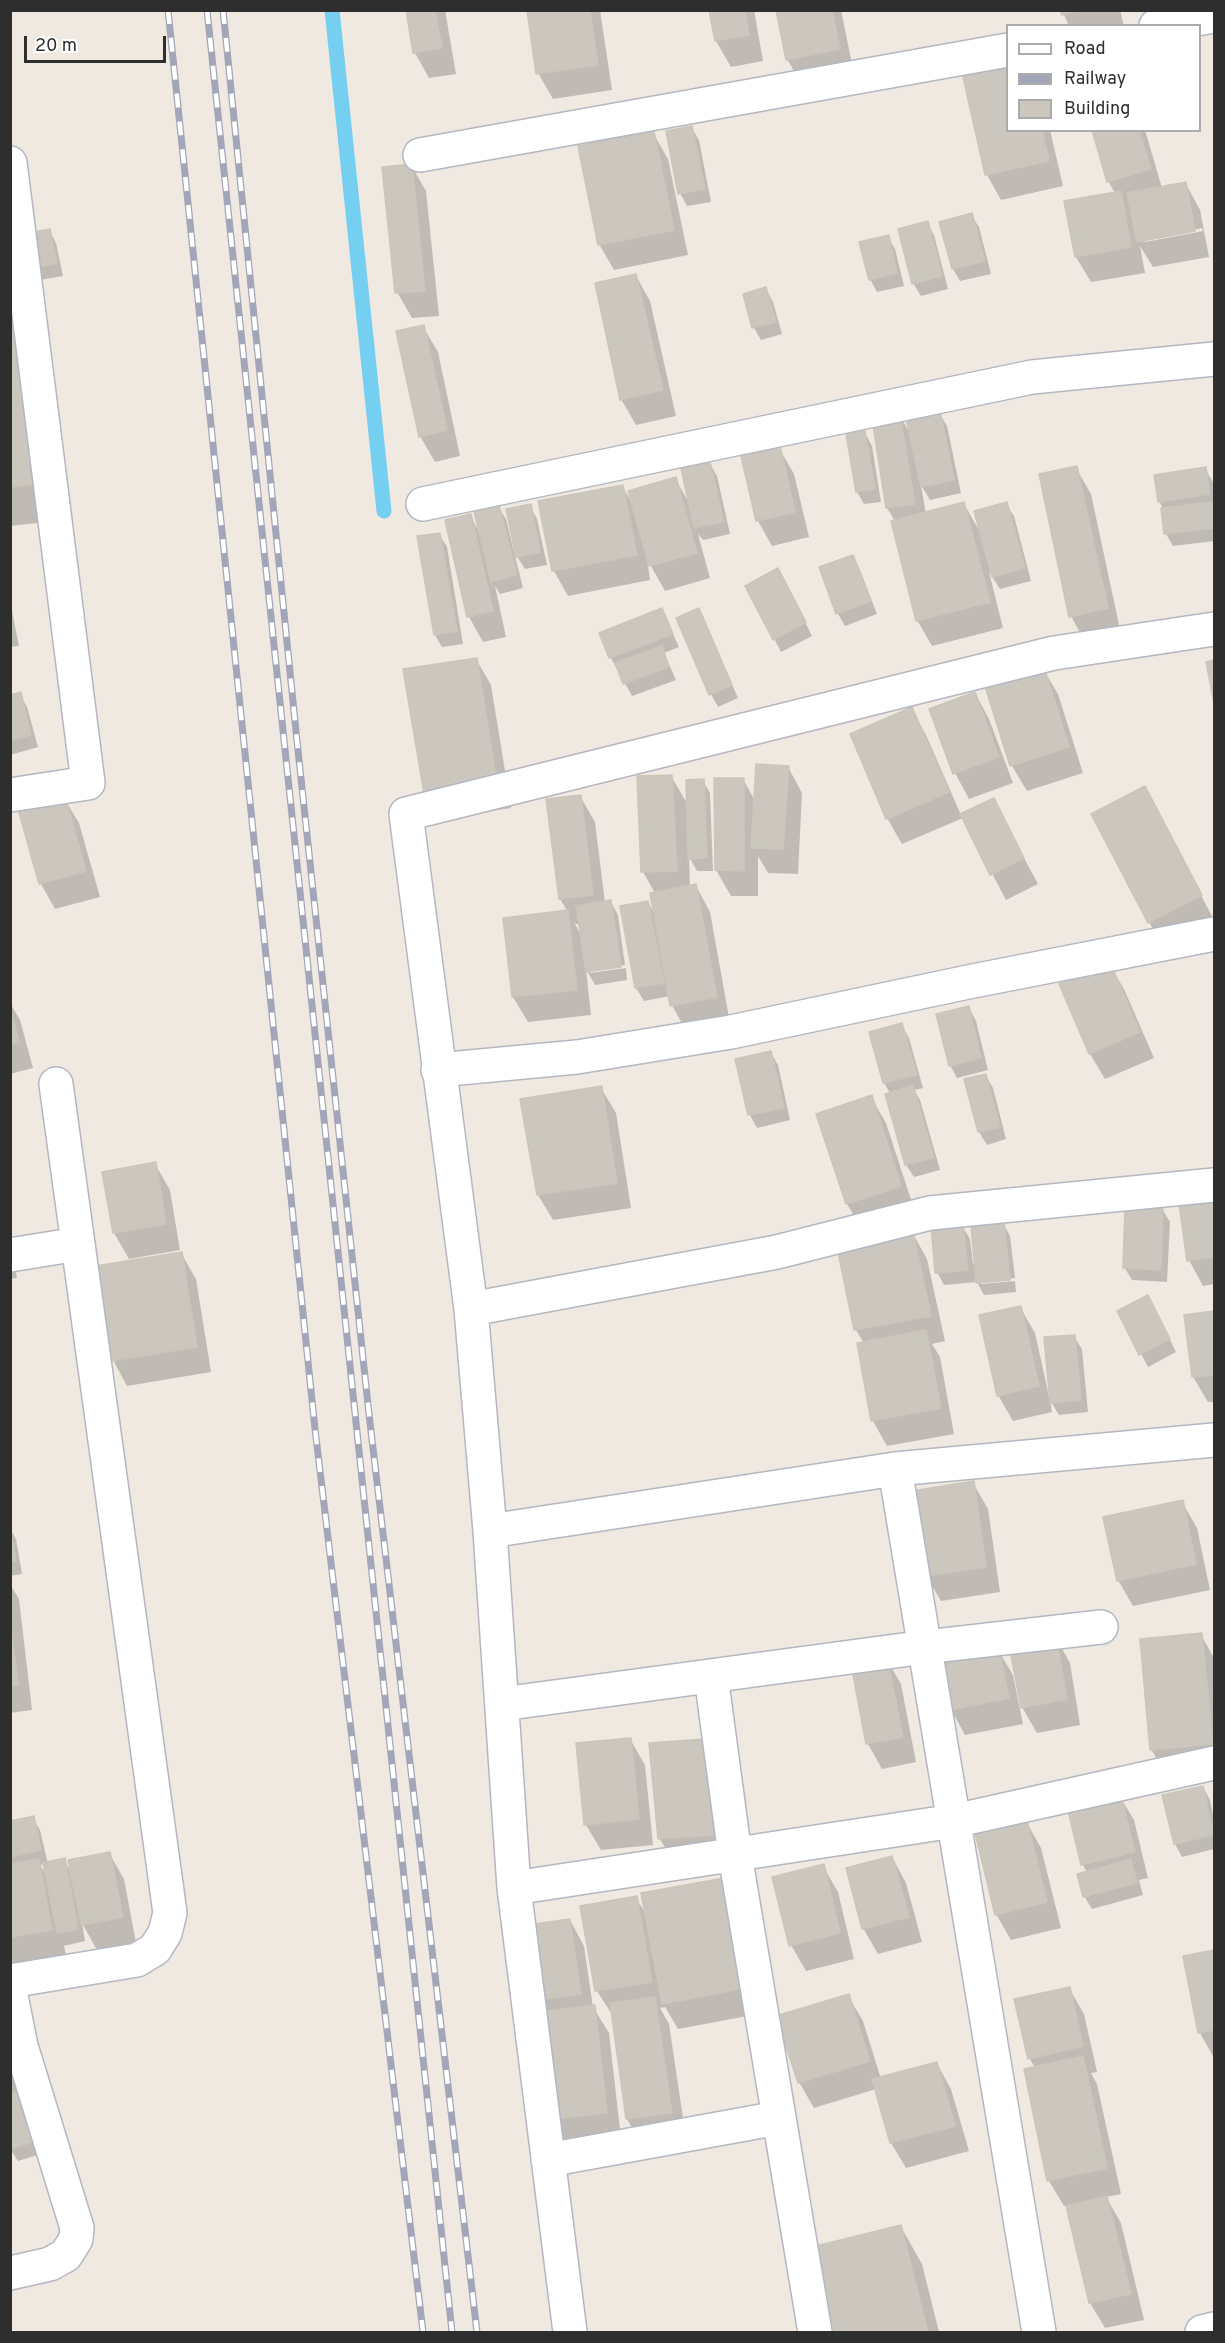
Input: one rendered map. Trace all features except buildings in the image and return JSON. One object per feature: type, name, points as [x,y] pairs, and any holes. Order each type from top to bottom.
[{"type":"street","points":[[1168,24],[1215,16]]},
{"type":"street","points":[[420,155],[1006,50]]},
{"type":"street","points":[[10,163],[18,289],[88,783],[10,795]]},
{"type":"street","points":[[423,504],[1032,377],[1215,359]]},
{"type":"street","points":[[570,2332],[514,1887],[490,1531],[471,1309],[406,814],[1054,653],[1215,629]]},
{"type":"street","points":[[438,1070],[577,1057],[731,1032],[973,981],[1215,934]]},
{"type":"street","points":[[10,1981],[137,1960],[155,1949],[165,1933],[170,1913],[56,1084]]},
{"type":"street","points":[[471,1309],[777,1252],[930,1213],[1215,1185]]},
{"type":"street","points":[[10,1255],[78,1244]]},
{"type":"street","points":[[490,1531],[895,1469],[1215,1440]]},
{"type":"street","points":[[895,1469],[1039,2332]]},
{"type":"street","points":[[502,1704],[925,1647],[1101,1627]]},
{"type":"street","points":[[711,1677],[735,1855],[815,2332]]},
{"type":"street","points":[[514,1887],[954,1821],[1215,1762]]},
{"type":"street","points":[[10,1991],[21,2046],[77,2228],[76,2239],[66,2255],[50,2264],[10,2273]]},
{"type":"street","points":[[548,2160],[778,2118]]},
{"type":"street","points":[[1202,2332],[1215,2329]]},
{"type":"waterway","points":[[332,10],[384,511]]},
{"type":"railway","points":[[168,10],[315,1429],[423,2332]]},
{"type":"railway","points":[[207,10],[452,2332]]},
{"type":"railway","points":[[223,10],[297,741],[369,1414],[477,2332]]}]
